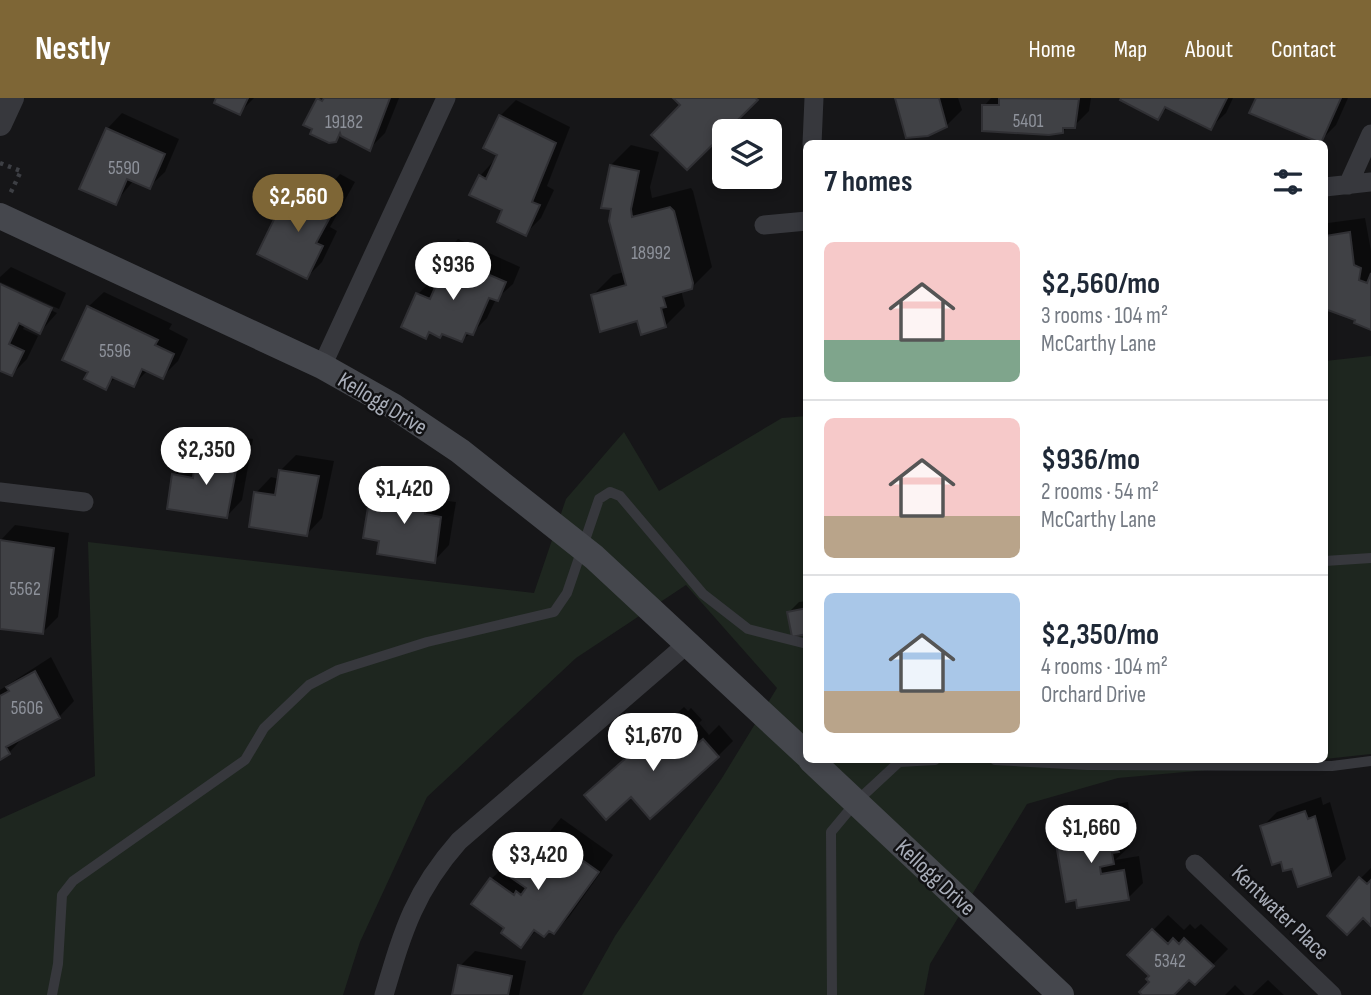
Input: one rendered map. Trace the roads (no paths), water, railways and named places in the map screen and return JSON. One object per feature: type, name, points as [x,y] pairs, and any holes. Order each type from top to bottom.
[{"type":"main road","name":"Kellogg Drive","points":[[3,210],[322,366],[393,407],[460,451],[584,549],[803,751]]},
{"type":"main road","name":"Kellogg Drive","points":[[814,763],[1060,995]]},
{"type":"street","points":[[0,124],[12,98]]},
{"type":"street","points":[[322,366],[446,98]]},
{"type":"street","points":[[812,140],[814,98]]},
{"type":"street","points":[[1348,185],[1371,134]]},
{"type":"street","points":[[1328,187],[1371,182]]},
{"type":"street","points":[[764,225],[803,220]]},
{"type":"street","points":[[0,492],[83,502]]},
{"type":"street","points":[[384,995],[406,920],[426,881],[442,860],[479,823],[687,644]]},
{"type":"street","name":"Kentwater Place","points":[[1195,864],[1332,995]]},
{"type":"lane","points":[[52,995],[58,964],[62,895],[73,881],[245,760],[264,728],[309,685],[338,670],[428,642],[554,612],[567,593],[599,499],[610,492],[620,496],[703,594],[748,629],[803,643]]},
{"type":"lane","points":[[1328,561],[1371,558]]},
{"type":"lane","points":[[1068,763],[1141,766],[1332,766],[1371,761]]},
{"type":"lane","points":[[832,995],[831,832],[892,763]]}]
